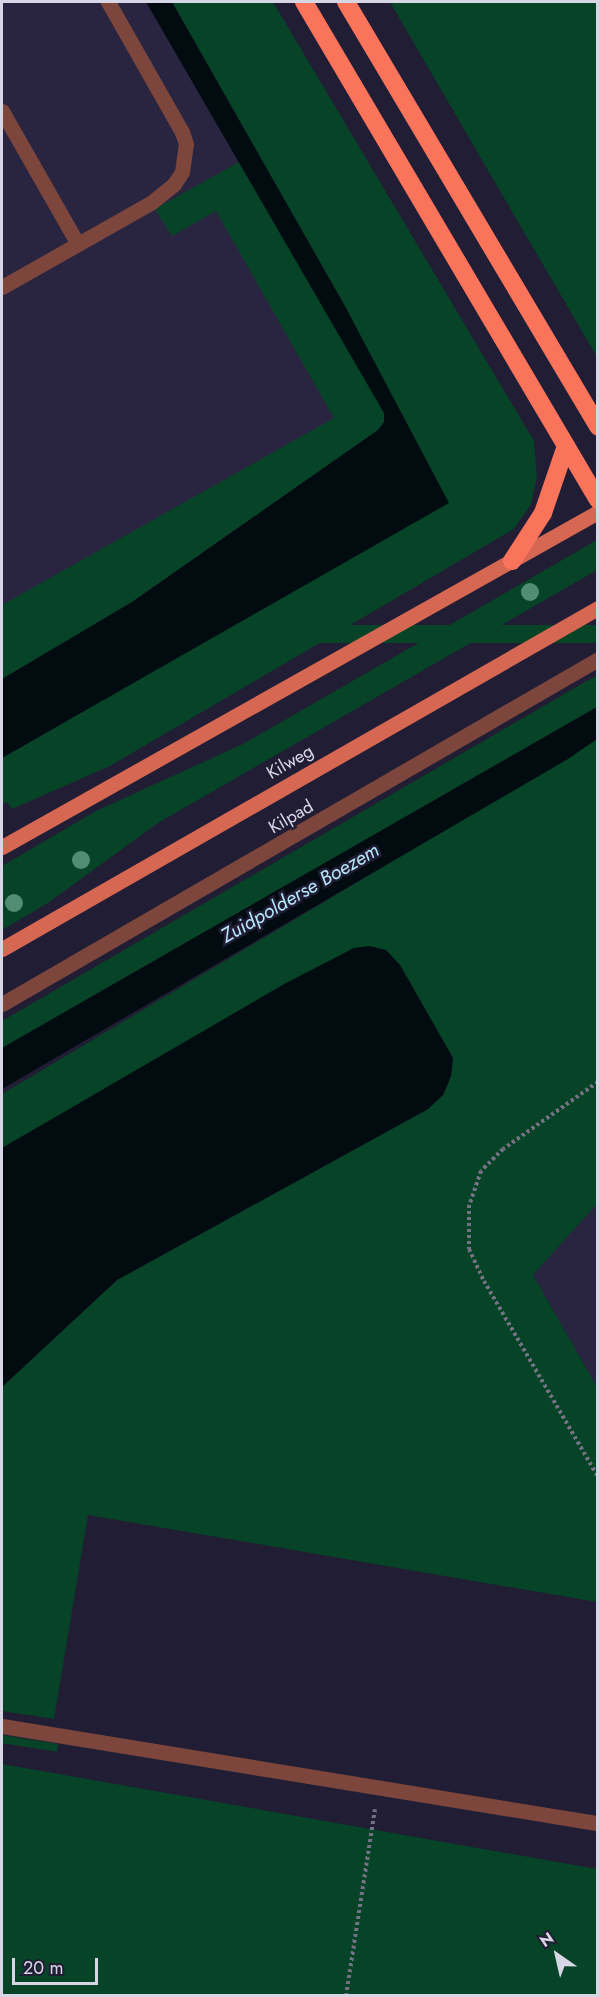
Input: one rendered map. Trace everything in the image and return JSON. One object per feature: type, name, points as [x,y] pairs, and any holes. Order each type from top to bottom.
[{"type":"highway","points":[[304,2],[597,500]]},
{"type":"highway","points":[[346,2],[597,427]]},
{"type":"highway","points":[[512,561],[543,513],[566,446]]},
{"type":"main road","points":[[2,847],[597,512]]},
{"type":"main road","name":"Kilweg","points":[[2,949],[597,608]]},
{"type":"street","points":[[2,287],[163,194],[182,172],[186,158],[186,144],[177,119],[108,2]]},
{"type":"street","points":[[2,111],[78,244]]},
{"type":"street","name":"Kilpad","points":[[2,1004],[597,659]]},
{"type":"street","points":[[2,1726],[596,1823]]},
{"type":"path","points":[[597,1082],[503,1149],[481,1171],[469,1205],[469,1249],[484,1281],[597,1477]]},
{"type":"path","points":[[346,1995],[378,1787]]},
{"type":"shaded area","points":[[2,2],[152,2],[399,428],[147,603],[2,686]]},
{"type":"shaded area","points":[[597,1204],[597,1387],[533,1275]]},
{"type":"green space","points":[[172,2],[273,2],[534,441],[537,477],[531,504],[514,529],[110,766],[12,809],[7,802],[2,805],[2,758],[425,514],[346,308]]},
{"type":"green space","points":[[390,2],[597,2],[597,357],[493,179]]},
{"type":"green space","points":[[239,162],[385,413],[384,422],[378,430],[132,602],[2,679],[2,605],[334,418],[216,211],[172,236],[155,209]]},
{"type":"green space","points":[[597,540],[597,570],[158,823],[48,903],[2,930],[2,866],[96,811],[243,744]]},
{"type":"green space","points":[[2,625],[597,625],[597,643],[2,643]]},
{"type":"green space","points":[[597,675],[597,707],[2,1048],[2,1021]]},
{"type":"green space","points":[[597,739],[597,1204],[533,1275],[597,1387],[597,1602],[88,1515],[54,1719],[2,1711],[2,1387],[117,1280],[428,1109],[443,1095],[451,1076],[453,1058],[400,965],[354,948],[2,1148],[2,1094]]},
{"type":"green space","points":[[2,1735],[58,1744],[57,1752],[2,1743]]},
{"type":"green space","points":[[2,1764],[597,1869],[597,1995],[2,1995]]},
{"type":"water","points":[[146,2],[172,2],[346,308],[449,503],[2,758],[2,679],[132,602],[378,430],[384,422],[384,413]]},
{"type":"water","name":"Zuidpolderse Boezem","points":[[597,707],[597,739],[568,759],[2,1089],[2,1048]]},
{"type":"water","points":[[369,946],[386,950],[400,965],[453,1058],[451,1076],[443,1095],[428,1109],[117,1280],[2,1387],[2,1148],[286,983],[354,948]]}]
